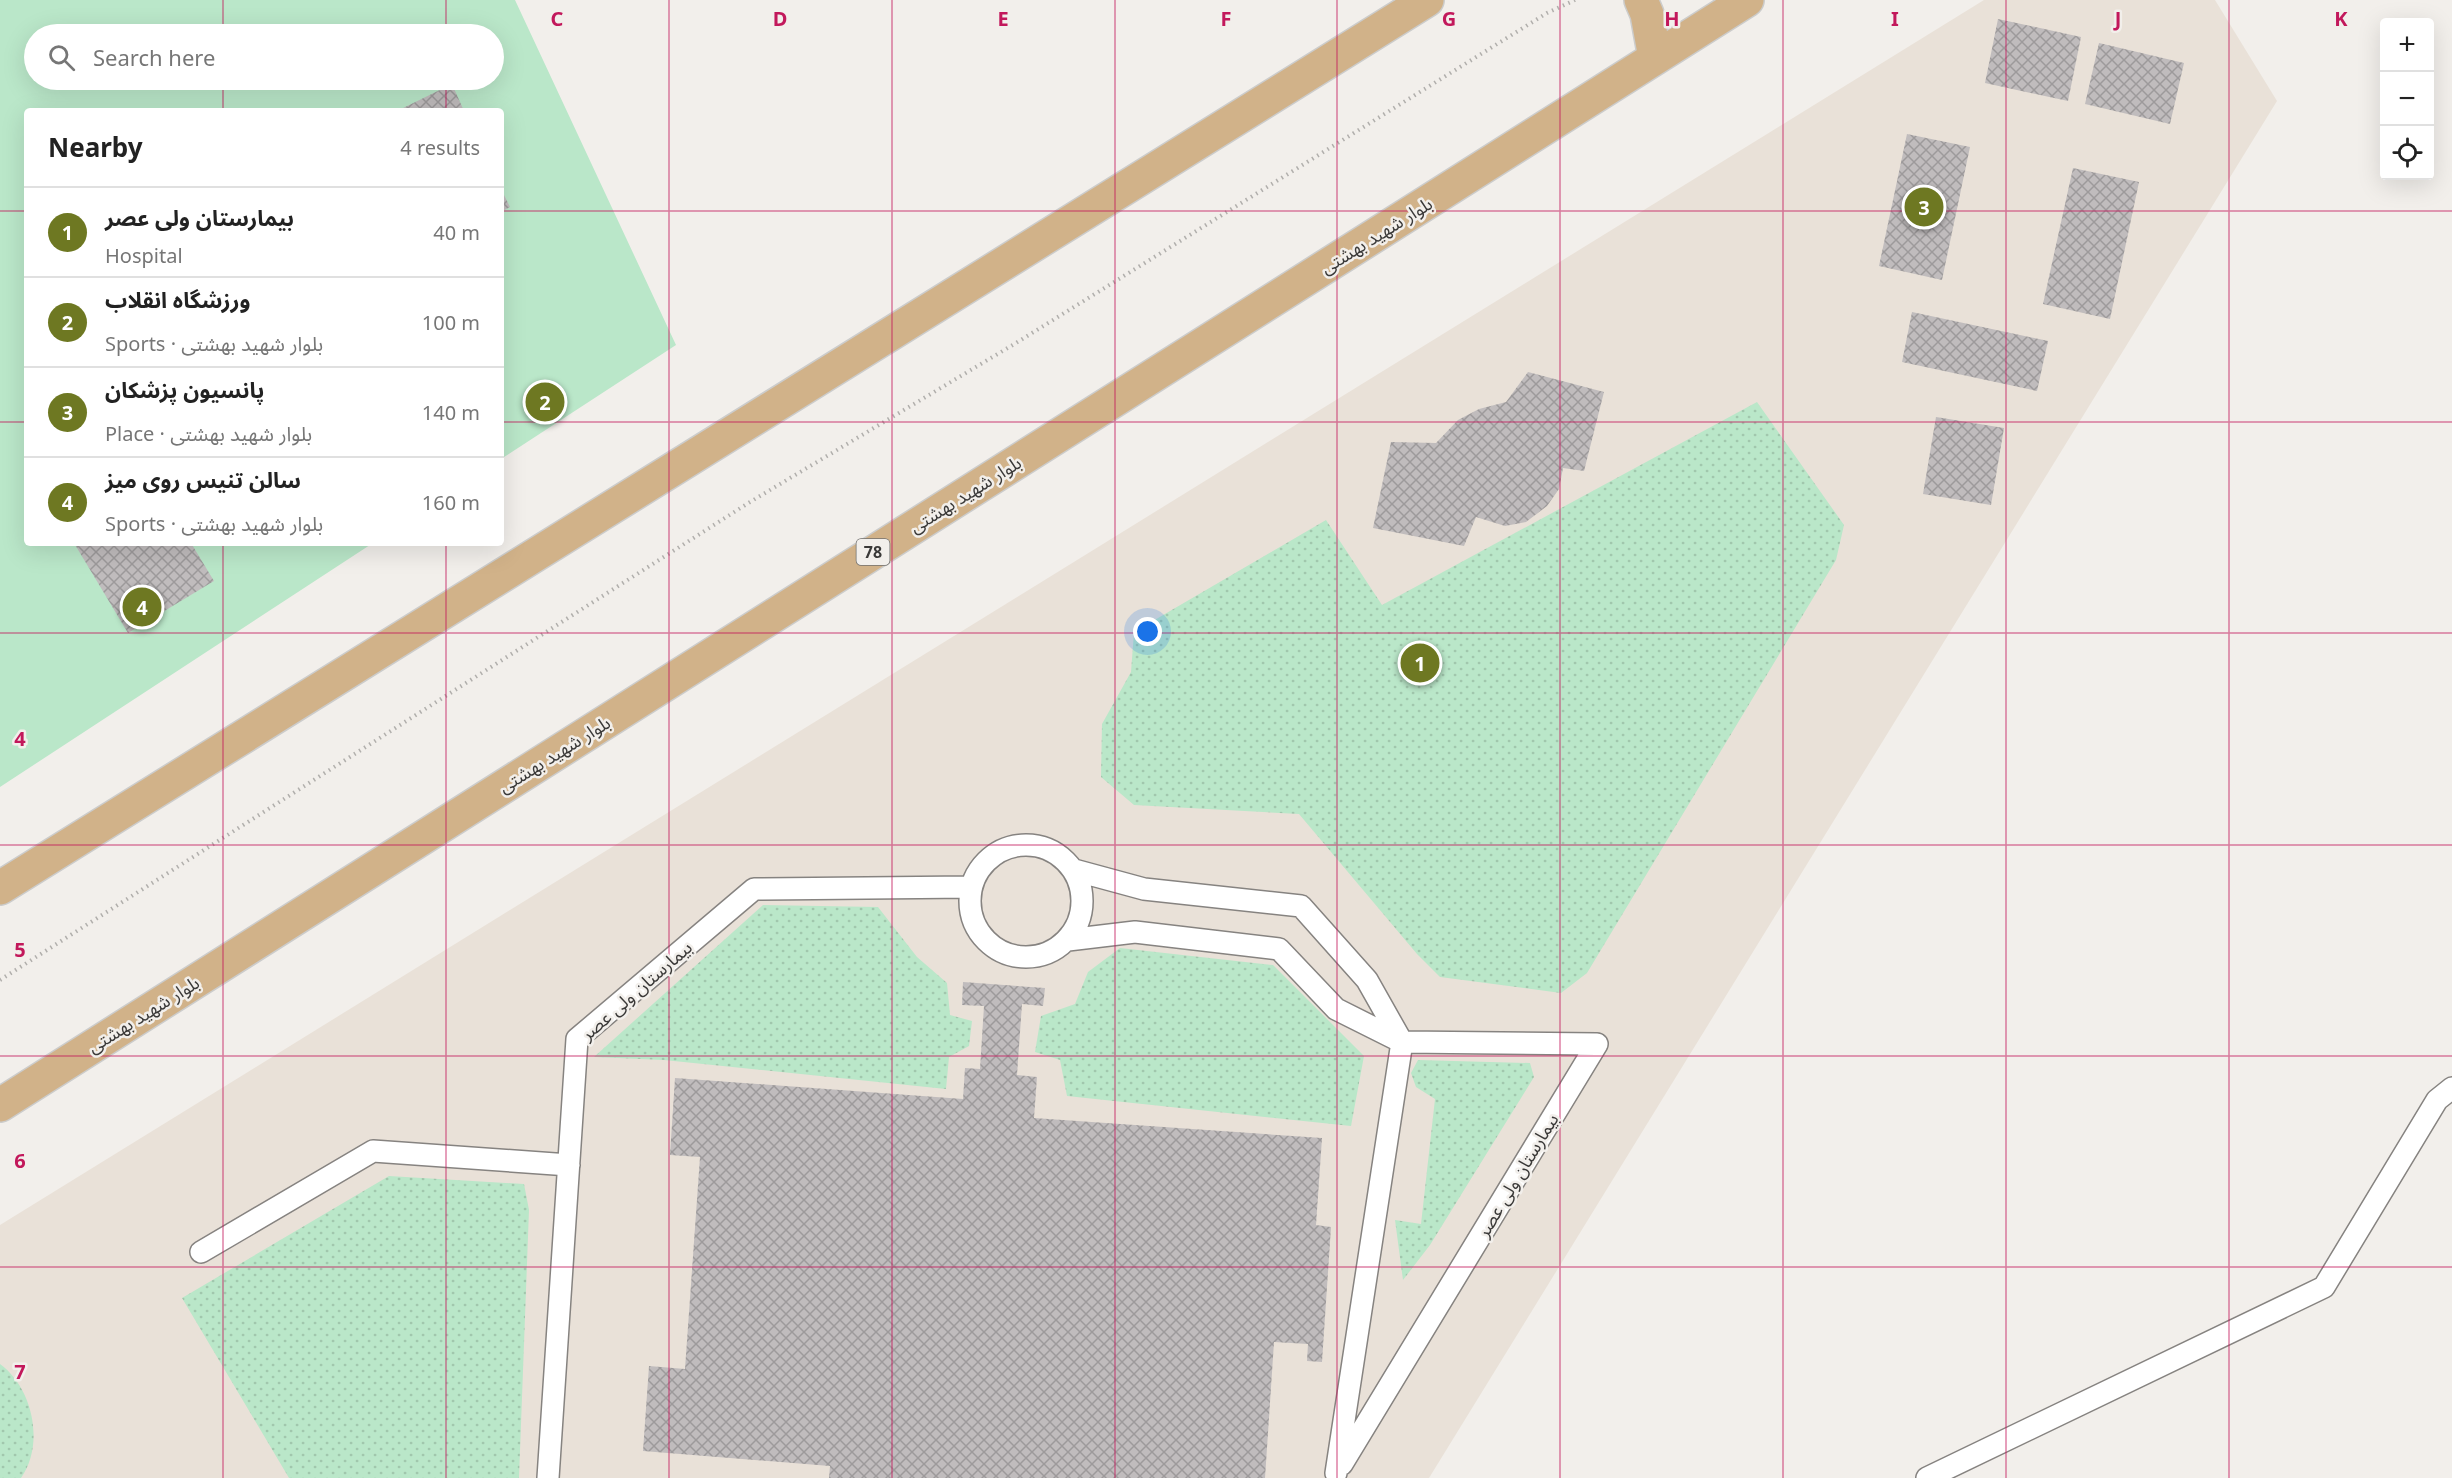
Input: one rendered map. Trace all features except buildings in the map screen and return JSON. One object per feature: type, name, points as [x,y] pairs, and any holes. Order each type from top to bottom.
[{"type":"main road","points":[[0,888],[1426,0]]},
{"type":"main road","points":[[1641,0],[1647,14],[1655,58]]},
{"type":"main road","name":"بلوار شهید بهشتی","points":[[0,1105],[1747,0]]},
{"type":"lane","points":[[1026,844],[1045,847],[1062,856],[1074,870],[1082,888],[1083,907],[1078,924],[1068,940],[1053,951],[1035,957],[1017,957],[999,950],[985,939],[974,923],[970,906],[971,887],[978,870],[991,856],[1007,847],[1026,844]]},
{"type":"lane","points":[[1074,870],[1144,889],[1302,906],[1368,980],[1402,1042]]},
{"type":"lane","name":"بیمارستان ولی عصر","points":[[548,1478],[577,1039],[754,889],[971,887]]},
{"type":"lane","points":[[1068,940],[1135,933],[1279,949],[1336,1009],[1402,1042]]},
{"type":"lane","name":"بیمارستان ولی عصر","points":[[1402,1042],[1597,1044],[1334,1475],[1402,1042]]},
{"type":"lane","points":[[1928,1478],[2324,1287],[2437,1100],[2452,1088]]},
{"type":"lane","points":[[201,1252],[373,1151],[569,1165]]},
{"type":"path","points":[[0,980],[750,502],[1016,344],[1547,13],[1575,0]]},
{"type":"shaded area","points":[[1984,0],[2215,0],[2277,101],[1429,1478],[0,1478],[0,1225]]},
{"type":"green space","points":[[0,0],[515,0],[676,345],[504,457],[504,108],[24,108],[24,546],[368,546],[0,787]]},
{"type":"green space","points":[[1757,402],[1844,525],[1836,560],[1587,973],[1561,993],[1440,977],[1417,954],[1299,814],[1134,805],[1101,777],[1102,724],[1131,672],[1134,632],[1326,520],[1382,605]]},
{"type":"green space","points":[[763,905],[878,907],[917,957],[947,983],[950,1015],[972,1021],[969,1046],[949,1057],[946,1089],[664,1060],[594,1057]]},
{"type":"green space","points":[[1120,948],[1273,965],[1364,1056],[1351,1126],[1067,1096],[1060,1060],[1035,1052],[1041,1016],[1075,1004],[1088,972]]},
{"type":"green space","points":[[1418,1060],[1530,1063],[1534,1077],[1430,1245],[1403,1280],[1395,1220],[1421,1224],[1435,1099],[1416,1087],[1411,1073]]},
{"type":"green space","points":[[389,1176],[524,1184],[529,1210],[519,1478],[289,1478],[182,1298]]},
{"type":"green space","points":[[0,1364],[21,1387],[32,1417],[34,1433],[32,1449],[21,1478],[0,1478]]},
{"type":"place","name":"پانسیون پزشکان","points":[[1924,207]]},
{"type":"place","name":"ورزشگاه انقلاب","points":[[545,402]]},
{"type":"place","name":"سالن تنیس روی میز","points":[[142,607]]},
{"type":"place","name":"بیمارستان ولی عصر","points":[[1420,663]]}]
